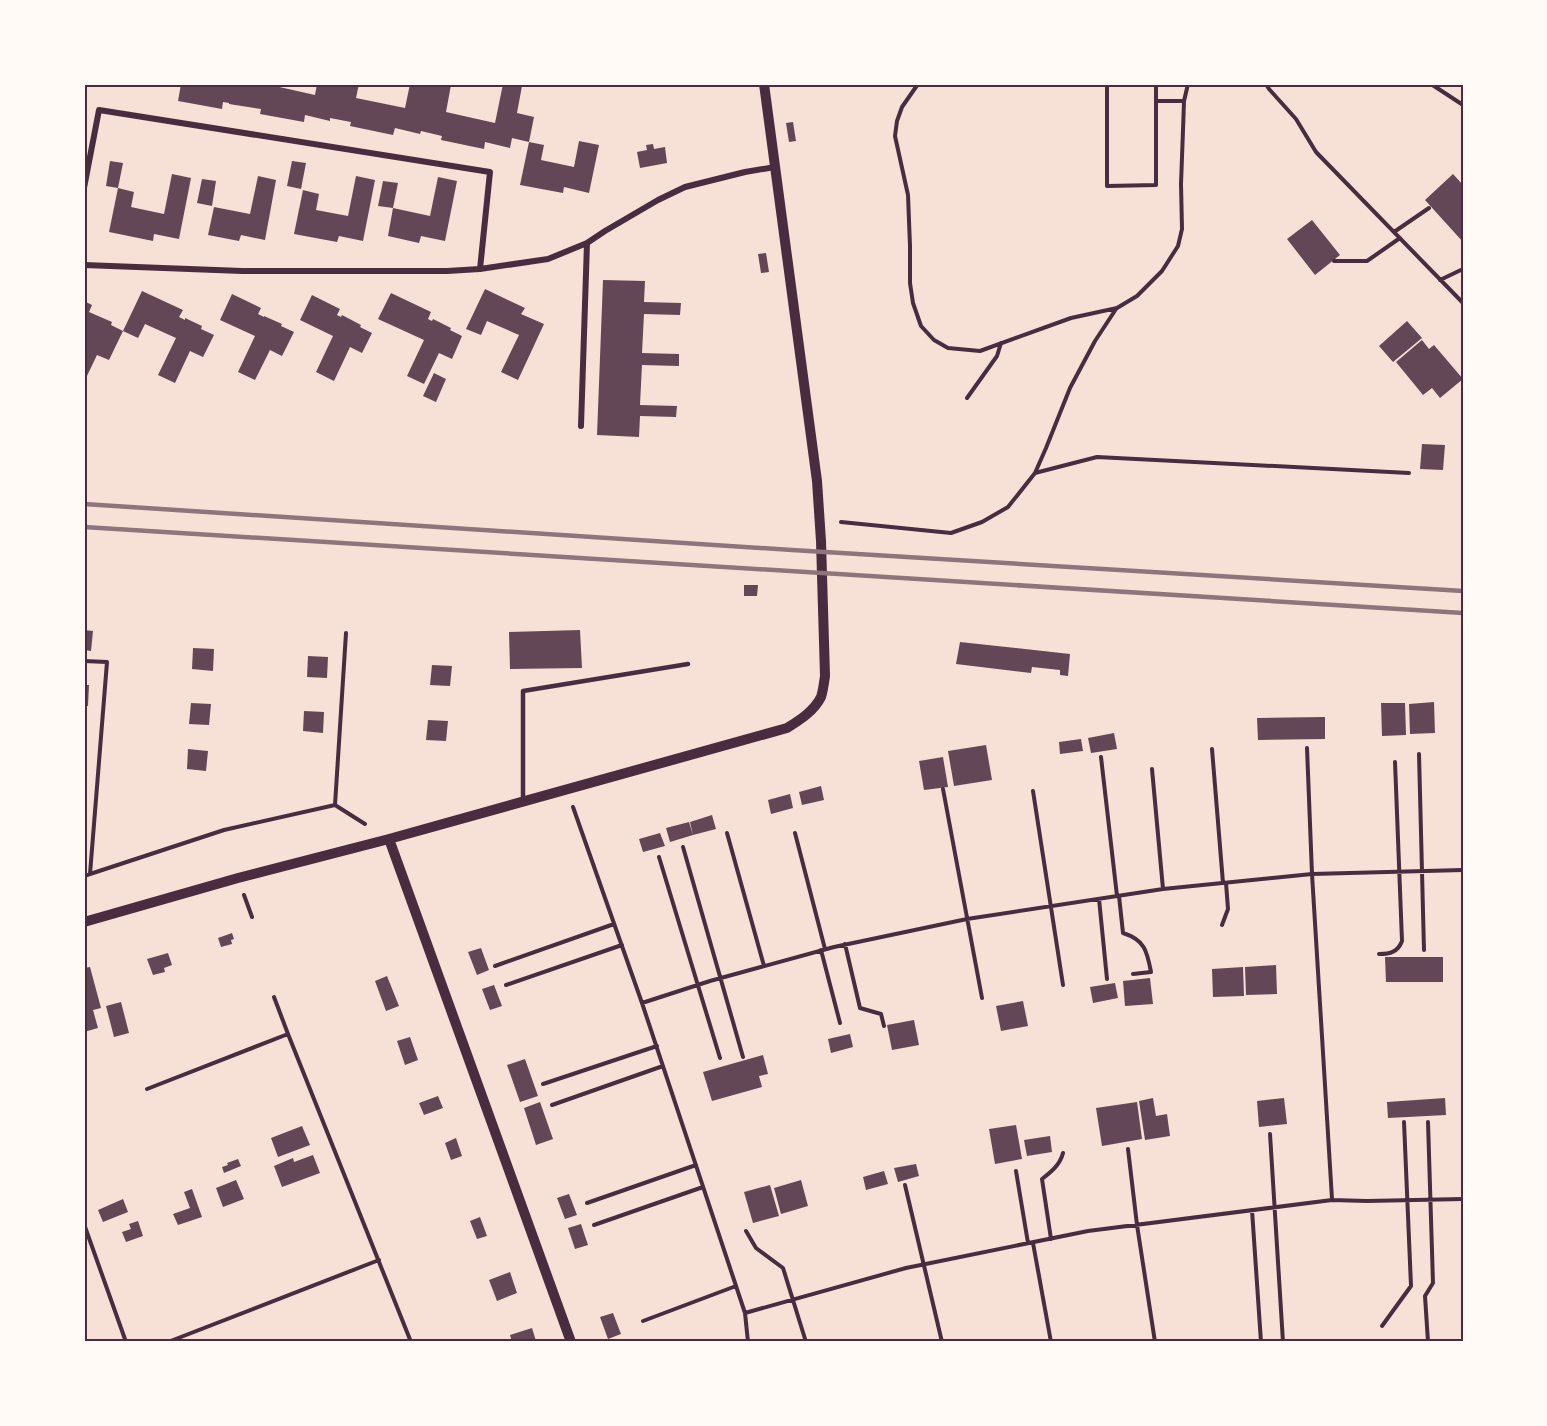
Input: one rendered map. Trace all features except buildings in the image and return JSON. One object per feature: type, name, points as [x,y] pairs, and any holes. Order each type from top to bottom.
[{"type":"street","points":[[84,922],[787,728],[802,719],[813,708],[821,696],[825,676],[817,481],[764,84]]},
{"type":"street","points":[[84,188],[99,110],[490,172],[480,269]]},
{"type":"street","points":[[84,265],[242,271],[480,269],[548,259],[587,243],[658,200],[685,187],[745,171],[775,167]]},
{"type":"street","points":[[581,426],[587,243]]},
{"type":"street","points":[[389,839],[572,1342]]},
{"type":"lane","points":[[523,801],[523,691],[688,664]]},
{"type":"path","points":[[918,84],[902,107],[895,136],[910,213],[910,283],[913,303],[921,326],[934,340],[948,348],[980,351],[1071,318],[1117,308],[1137,296],[1162,271],[1178,246],[1182,229],[1184,101],[1188,84]]},
{"type":"path","points":[[1107,84],[1107,186],[1156,185],[1156,84]]},
{"type":"path","points":[[1266,84],[1296,118],[1316,152],[1463,303]]},
{"type":"path","points":[[1431,84],[1463,105]]},
{"type":"path","points":[[1156,101],[1184,101]]},
{"type":"path","points":[[1394,232],[1429,208]]},
{"type":"path","points":[[1334,261],[1367,261],[1400,238]]},
{"type":"path","points":[[1440,280],[1463,269]]},
{"type":"path","points":[[820,520],[951,533],[982,522],[1008,507],[1035,473],[1070,388],[1095,341],[1117,308]]},
{"type":"path","points":[[967,398],[997,356],[1001,342]]},
{"type":"path","points":[[1035,473],[1097,457],[1409,473]]},
{"type":"path","points":[[334,805],[346,633]]},
{"type":"path","points":[[84,661],[107,662],[90,874]]},
{"type":"path","points":[[1307,748],[1312,874],[1332,1200]]},
{"type":"path","points":[[1212,749],[1228,909],[1222,926]]},
{"type":"path","points":[[1419,754],[1424,950]]},
{"type":"path","points":[[1101,757],[1123,933],[1133,936],[1142,943],[1148,955],[1151,972],[1133,974]]},
{"type":"path","points":[[1379,954],[1393,953],[1402,941],[1395,762]]},
{"type":"path","points":[[1152,769],[1163,889]]},
{"type":"path","points":[[568,789],[577,821],[657,1046],[745,1313],[748,1342]]},
{"type":"path","points":[[943,789],[982,998]]},
{"type":"path","points":[[1034,791],[1063,985]]},
{"type":"path","points":[[84,876],[224,830],[334,805],[389,839]]},
{"type":"path","points":[[795,832],[840,1023]]},
{"type":"path","points":[[727,833],[764,966]]},
{"type":"path","points":[[683,846],[743,1057]]},
{"type":"path","points":[[660,857],[720,1058]]},
{"type":"path","points":[[642,1003],[845,944],[967,919],[1163,889],[1312,874],[1463,870]]},
{"type":"path","points":[[1099,899],[1107,979]]},
{"type":"path","points":[[495,966],[614,924]]},
{"type":"path","points":[[845,944],[860,1008],[881,1014],[884,1026]]},
{"type":"path","points":[[506,985],[622,945]]},
{"type":"path","points":[[274,997],[411,1342]]},
{"type":"path","points":[[147,1089],[288,1034]]},
{"type":"path","points":[[543,1084],[657,1046]]},
{"type":"path","points":[[552,1105],[663,1066]]},
{"type":"path","points":[[1382,1326],[1411,1286],[1404,1122]]},
{"type":"path","points":[[1428,1122],[1433,1283],[1425,1296],[1428,1342]]},
{"type":"path","points":[[1269,1134],[1283,1342]]},
{"type":"path","points":[[1128,1149],[1155,1342]]},
{"type":"path","points":[[1051,1239],[1042,1179],[1054,1170],[1062,1159],[1063,1153]]},
{"type":"path","points":[[587,1203],[696,1165]]},
{"type":"path","points":[[1016,1171],[1052,1342]]},
{"type":"path","points":[[905,1185],[942,1342]]},
{"type":"path","points":[[594,1226],[703,1187]]},
{"type":"path","points":[[745,1313],[923,1265],[1088,1231],[1332,1200],[1463,1199]]},
{"type":"path","points":[[1252,1210],[1261,1342]]},
{"type":"path","points":[[84,1224],[126,1342]]},
{"type":"path","points":[[746,1231],[756,1248],[783,1268],[806,1342]]},
{"type":"path","points":[[168,1342],[379,1260]]},
{"type":"path","points":[[643,1321],[736,1286]]},
{"type":"railway","points":[[84,504],[1463,591]]},
{"type":"railway","points":[[84,527],[1463,613]]}]
